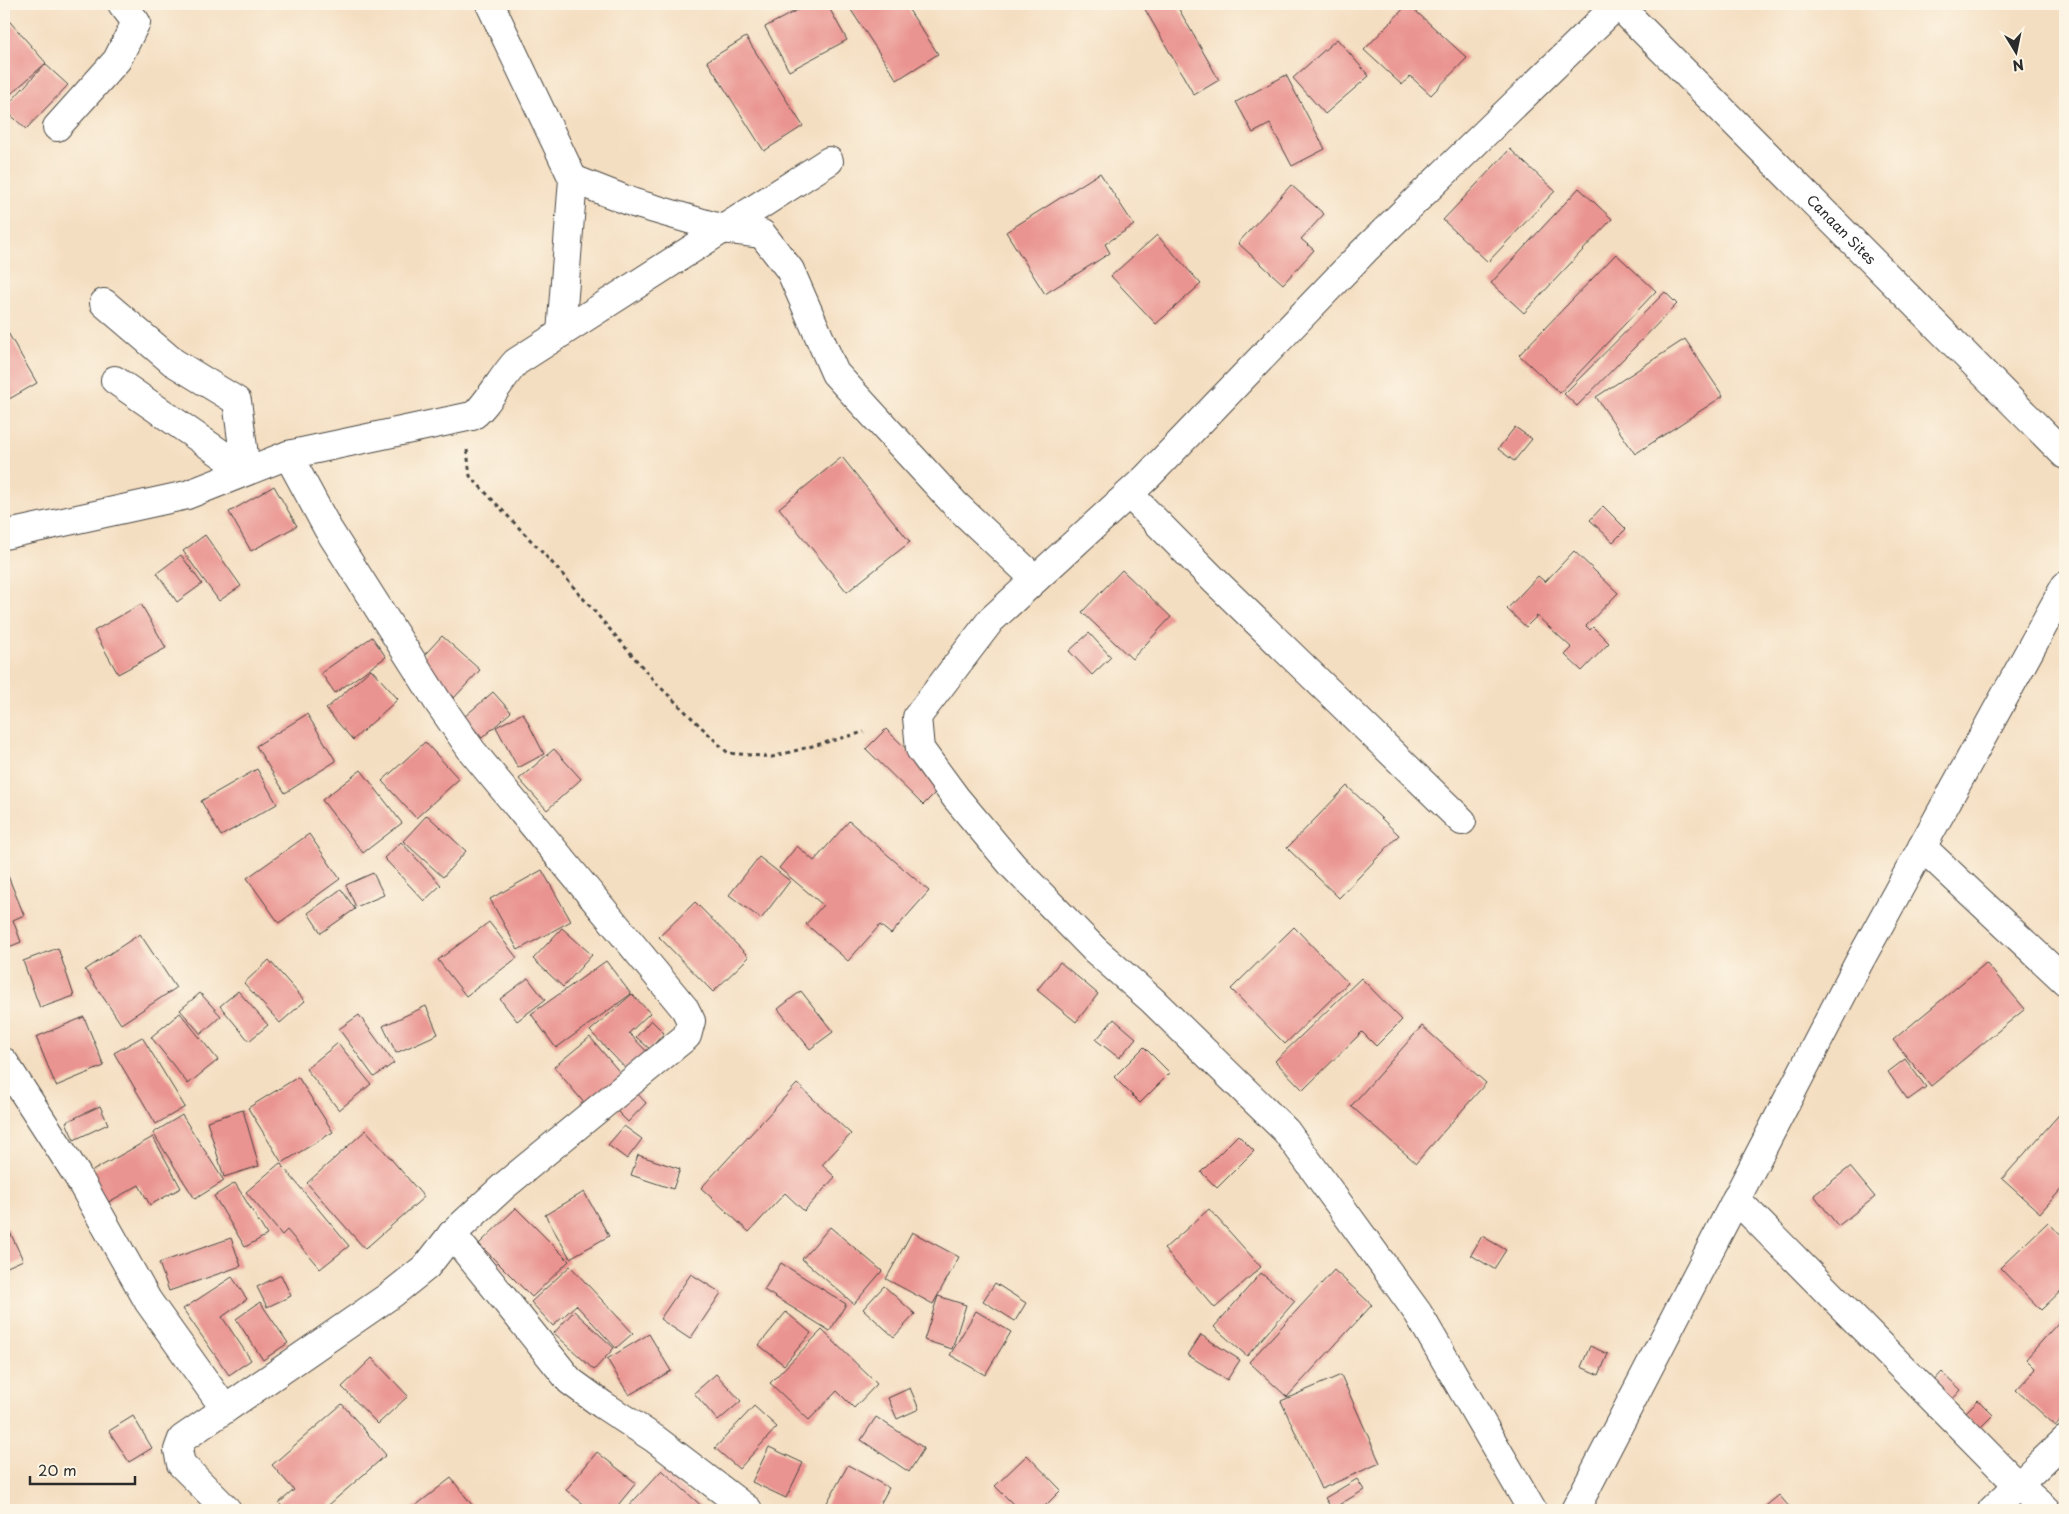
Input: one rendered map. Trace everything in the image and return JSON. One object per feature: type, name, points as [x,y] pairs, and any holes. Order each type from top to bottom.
[{"type":"street","points":[[57,127],[117,60],[136,22],[122,4]]},
{"type":"street","points":[[490,4],[573,179],[561,334]]},
{"type":"street","points":[[1532,1510],[1418,1313],[1286,1131],[1152,1000],[1095,950],[1013,866],[956,798],[920,749],[917,717],[991,620],[1147,477],[1365,250],[1617,4]]},
{"type":"street","name":"Canaan Sites","points":[[1617,4],[2065,455]]},
{"type":"street","points":[[4,535],[187,495],[288,454],[476,414],[506,372],[516,362],[829,161]]},
{"type":"street","points":[[573,179],[634,203],[723,229],[762,234],[790,270],[835,373],[955,504],[1035,579]]},
{"type":"street","points":[[104,303],[173,362],[237,400],[246,471]]},
{"type":"street","points":[[115,380],[246,471]]},
{"type":"street","points":[[227,1510],[181,1464],[178,1450],[182,1439],[392,1294],[427,1266],[452,1234],[504,1186],[687,1036],[690,1022],[685,1009],[472,751],[438,702],[333,537],[288,454]]},
{"type":"street","points":[[1128,494],[1462,821]]},
{"type":"street","points":[[1575,1510],[1858,964],[2065,586]]},
{"type":"street","points":[[1922,847],[2065,981]]},
{"type":"street","points":[[4,1062],[77,1175],[148,1301],[225,1409]]},
{"type":"street","points":[[1736,1199],[2018,1485],[2046,1510]]},
{"type":"street","points":[[452,1234],[570,1380],[603,1405],[655,1439],[748,1510]]},
{"type":"street","points":[[1992,1510],[2065,1440]]},
{"type":"path","points":[[464,418],[470,476],[557,568],[657,684],[728,753],[772,757],[864,732]]},
{"type":"building","points":[[809,4],[827,4],[847,40],[789,71],[765,27]]},
{"type":"building","points":[[847,4],[905,4],[938,54],[897,80]]},
{"type":"building","points":[[1142,4],[1176,4],[1219,80],[1194,95]]},
{"type":"building","points":[[1408,4],[1467,58],[1431,95],[1410,76],[1402,85],[1364,50]]},
{"type":"building","points":[[4,15],[46,63],[4,100]]},
{"type":"building","points":[[746,37],[803,126],[764,151],[707,61]]},
{"type":"building","points":[[1337,39],[1369,76],[1325,114],[1293,78]]},
{"type":"building","points":[[45,64],[68,85],[26,129],[4,109]]},
{"type":"building","points":[[1286,75],[1325,149],[1292,166],[1270,124],[1253,133],[1236,102]]},
{"type":"building","points":[[1510,149],[1555,191],[1488,262],[1443,220]]},
{"type":"building","points":[[1100,173],[1134,225],[1105,244],[1110,253],[1045,294],[1006,232]]},
{"type":"building","points":[[1291,185],[1324,214],[1301,239],[1314,250],[1283,284],[1238,243]]},
{"type":"building","points":[[1579,188],[1612,219],[1524,313],[1491,283]]},
{"type":"building","points":[[1157,235],[1201,284],[1156,324],[1111,276]]},
{"type":"building","points":[[1616,254],[1656,291],[1560,393],[1519,355]]},
{"type":"building","points":[[1665,292],[1677,304],[1577,406],[1564,394]]},
{"type":"building","points":[[7,331],[37,383],[4,402],[4,333]]},
{"type":"building","points":[[1685,339],[1723,396],[1635,454],[1596,397]]},
{"type":"building","points":[[1515,427],[1532,439],[1514,461],[1498,449]]},
{"type":"building","points":[[842,457],[910,542],[847,592],[779,508]]},
{"type":"building","points":[[274,486],[297,526],[251,551],[229,512]]},
{"type":"building","points":[[1603,506],[1626,529],[1613,542],[1590,520]]},
{"type":"building","points":[[205,535],[241,586],[219,601],[183,551]]},
{"type":"building","points":[[1574,551],[1618,593],[1586,626],[1590,630],[1593,627],[1609,643],[1582,671],[1565,655],[1572,648],[1537,616],[1526,627],[1507,609],[1538,576],[1545,582]]},
{"type":"building","points":[[181,555],[202,584],[177,602],[157,573]]},
{"type":"building","points":[[1122,570],[1171,617],[1132,659],[1082,612]]},
{"type":"building","points":[[141,604],[166,648],[118,674],[94,631]]},
{"type":"building","points":[[1089,633],[1111,657],[1092,675],[1069,651]]},
{"type":"building","points":[[442,636],[480,670],[454,698],[416,664]]},
{"type":"building","points":[[372,637],[386,657],[335,693],[321,673]]},
{"type":"building","points":[[371,669],[398,699],[353,740],[326,709]]},
{"type":"building","points":[[493,692],[511,712],[482,738],[464,717]]},
{"type":"building","points":[[523,713],[544,754],[518,768],[496,727]]},
{"type":"building","points":[[307,714],[336,761],[285,793],[256,746]]},
{"type":"building","points":[[886,729],[943,785],[923,805],[866,749]]},
{"type":"building","points":[[425,742],[459,779],[416,818],[382,781]]},
{"type":"building","points":[[554,749],[581,779],[547,810],[519,779]]},
{"type":"building","points":[[257,769],[277,804],[221,836],[201,801]]},
{"type":"building","points":[[361,770],[402,823],[363,853],[322,800]]},
{"type":"building","points":[[1347,786],[1399,835],[1339,898],[1287,848]]},
{"type":"building","points":[[427,815],[466,851],[443,877],[403,841]]},
{"type":"building","points":[[849,821],[929,891],[891,934],[880,925],[848,961],[806,924],[823,905],[779,868],[797,846],[814,861]]},
{"type":"building","points":[[309,834],[340,879],[279,923],[247,878]]},
{"type":"building","points":[[401,842],[441,885],[424,901],[384,858]]},
{"type":"building","points":[[759,857],[790,881],[761,919],[729,895]]},
{"type":"building","points":[[542,870],[571,921],[518,950],[490,899]]},
{"type":"building","points":[[373,873],[384,895],[356,907],[346,885]]},
{"type":"building","points":[[8,876],[24,915],[13,920],[21,942],[4,949],[4,878]]},
{"type":"building","points":[[341,889],[355,909],[321,933],[308,913]]},
{"type":"building","points":[[695,902],[749,957],[713,992],[659,937]]},
{"type":"building","points":[[489,922],[517,958],[466,996],[438,960]]},
{"type":"building","points":[[1294,927],[1348,983],[1285,1044],[1231,989]]},
{"type":"building","points":[[562,928],[592,955],[563,987],[533,959]]},
{"type":"building","points":[[140,934],[176,988],[121,1024],[85,970]]},
{"type":"building","points":[[58,948],[74,996],[40,1008],[23,961]]},
{"type":"building","points":[[269,960],[305,1001],[280,1023],[244,983]]},
{"type":"building","points":[[606,961],[631,994],[556,1048],[531,1014]]},
{"type":"building","points":[[1060,962],[1098,994],[1076,1022],[1037,990]]},
{"type":"building","points":[[1986,963],[2025,1009],[1931,1086],[1893,1040]]},
{"type":"building","points":[[528,978],[545,1000],[517,1021],[500,999]]},
{"type":"building","points":[[1361,978],[1402,1020],[1376,1046],[1362,1032],[1303,1090],[1275,1061]]},
{"type":"building","points":[[238,991],[268,1025],[249,1041],[220,1006]]},
{"type":"building","points":[[801,991],[833,1032],[810,1049],[778,1009]]},
{"type":"building","points":[[200,993],[221,1016],[201,1034],[180,1010]]},
{"type":"building","points":[[632,994],[650,1013],[629,1033],[649,1054],[629,1072],[590,1031]]},
{"type":"building","points":[[426,1006],[438,1034],[396,1053],[383,1026]]},
{"type":"building","points":[[180,1013],[218,1060],[188,1084],[151,1037]]},
{"type":"building","points":[[359,1015],[394,1063],[374,1077],[339,1029]]},
{"type":"building","points":[[84,1017],[104,1066],[56,1086],[36,1037]]},
{"type":"building","points":[[1114,1019],[1136,1038],[1119,1058],[1096,1040]]},
{"type":"building","points":[[651,1020],[664,1033],[650,1049],[636,1037]]},
{"type":"building","points":[[1422,1026],[1486,1083],[1416,1163],[1351,1106]]},
{"type":"building","points":[[142,1037],[185,1107],[156,1124],[114,1053]]},
{"type":"building","points":[[590,1037],[627,1081],[591,1111],[554,1067]]},
{"type":"building","points":[[338,1043],[371,1084],[339,1110],[306,1069]]},
{"type":"building","points":[[1144,1047],[1170,1073],[1140,1103],[1114,1077]]},
{"type":"building","points":[[1905,1059],[1926,1087],[1908,1100],[1888,1072]]},
{"type":"building","points":[[298,1077],[333,1132],[282,1163],[248,1108]]},
{"type":"building","points":[[797,1084],[851,1134],[822,1165],[835,1177],[804,1211],[785,1193],[749,1232],[701,1188]]},
{"type":"building","points":[[636,1092],[646,1103],[628,1122],[617,1111]]},
{"type":"building","points":[[100,1106],[108,1124],[74,1140],[66,1122]]},
{"type":"building","points":[[2065,1108],[2065,1185],[2040,1213],[2002,1179]]},
{"type":"building","points":[[243,1110],[259,1166],[224,1177],[207,1121]]},
{"type":"building","points":[[182,1115],[224,1181],[195,1199],[153,1133]]},
{"type":"building","points":[[624,1126],[642,1139],[627,1159],[608,1145]]},
{"type":"building","points":[[366,1130],[424,1197],[365,1249],[307,1183]]},
{"type":"building","points":[[1238,1135],[1254,1151],[1217,1188],[1201,1172]]},
{"type":"building","points":[[153,1137],[181,1188],[150,1205],[139,1185],[105,1204],[87,1174]]},
{"type":"building","points":[[638,1155],[680,1169],[673,1189],[631,1175]]},
{"type":"building","points":[[280,1163],[349,1246],[320,1269],[287,1230],[282,1235],[246,1192]]},
{"type":"building","points":[[1850,1167],[1875,1197],[1838,1226],[1814,1195]]},
{"type":"building","points":[[235,1183],[267,1235],[245,1247],[214,1196]]},
{"type":"building","points":[[584,1192],[609,1236],[570,1258],[545,1215]]},
{"type":"building","points":[[516,1208],[569,1261],[532,1297],[479,1244]]},
{"type":"building","points":[[1209,1209],[1261,1267],[1215,1308],[1164,1249]]},
{"type":"building","points":[[2048,1222],[2065,1240],[2065,1287],[2041,1310],[2000,1268]]},
{"type":"building","points":[[830,1227],[882,1271],[854,1304],[802,1259]]},
{"type":"building","points":[[8,1228],[23,1260],[5,1268],[4,1230]]},
{"type":"building","points":[[912,1232],[959,1257],[933,1304],[886,1279]]},
{"type":"building","points":[[1482,1236],[1506,1250],[1494,1269],[1471,1255]]},
{"type":"building","points":[[231,1238],[241,1266],[169,1291],[159,1263]]},
{"type":"building","points":[[781,1263],[846,1304],[830,1331],[764,1290]]},
{"type":"building","points":[[570,1266],[633,1333],[616,1348],[576,1305],[553,1326],[531,1302]]},
{"type":"building","points":[[1334,1270],[1372,1305],[1287,1397],[1249,1362]]},
{"type":"building","points":[[1261,1273],[1295,1301],[1247,1356],[1214,1327]]},
{"type":"building","points":[[691,1274],[721,1293],[690,1339],[660,1319]]},
{"type":"building","points":[[281,1275],[291,1296],[267,1307],[257,1287]]},
{"type":"building","points":[[232,1277],[247,1299],[222,1317],[251,1360],[229,1375],[183,1309]]},
{"type":"building","points":[[995,1283],[1026,1303],[1015,1321],[983,1301]]},
{"type":"building","points":[[884,1286],[915,1314],[894,1337],[863,1309]]},
{"type":"building","points":[[938,1296],[966,1305],[952,1349],[924,1340]]},
{"type":"building","points":[[260,1302],[288,1343],[263,1360],[236,1319]]},
{"type":"building","points":[[574,1311],[614,1348],[594,1370],[554,1333]]},
{"type":"building","points":[[976,1311],[1011,1332],[985,1375],[950,1355]]},
{"type":"building","points":[[786,1312],[811,1333],[784,1365],[759,1345]]},
{"type":"building","points":[[2065,1315],[2065,1415],[2056,1426],[2016,1390],[2036,1369],[2026,1359]]},
{"type":"building","points":[[822,1330],[877,1384],[854,1408],[837,1391],[809,1420],[770,1383]]},
{"type":"building","points":[[649,1334],[671,1371],[629,1395],[607,1359]]},
{"type":"building","points":[[1201,1335],[1240,1360],[1227,1380],[1188,1355]]},
{"type":"building","points":[[1590,1346],[1608,1354],[1599,1375],[1581,1367]]},
{"type":"building","points":[[372,1358],[408,1396],[378,1424],[342,1387]]},
{"type":"building","points":[[1942,1372],[1961,1390],[1950,1402],[1931,1384]]},
{"type":"building","points":[[716,1374],[741,1401],[718,1421],[694,1393]]},
{"type":"building","points":[[1341,1375],[1380,1463],[1321,1489],[1281,1401]]},
{"type":"building","points":[[910,1388],[919,1409],[897,1419],[888,1398]]},
{"type":"building","points":[[1978,1400],[1993,1415],[1979,1429],[1964,1414]]},
{"type":"building","points":[[342,1404],[386,1455],[323,1510],[285,1510],[279,1503],[294,1490],[272,1465]]},
{"type":"building","points":[[754,1406],[777,1427],[739,1469],[715,1448]]},
{"type":"building","points":[[133,1416],[152,1448],[129,1462],[109,1431]]},
{"type":"building","points":[[876,1417],[924,1448],[909,1472],[861,1440]]},
{"type":"building","points":[[769,1447],[803,1463],[786,1498],[752,1482]]},
{"type":"building","points":[[597,1452],[636,1483],[614,1510],[591,1510],[566,1490]]},
{"type":"building","points":[[1027,1455],[1061,1490],[1041,1510],[1019,1510],[995,1486]]},
{"type":"building","points":[[848,1465],[889,1488],[877,1510],[828,1510],[824,1508]]},
{"type":"building","points":[[662,1470],[706,1510],[625,1510]]},
{"type":"building","points":[[451,1478],[476,1510],[410,1510]]},
{"type":"building","points":[[1357,1479],[1364,1490],[1332,1509],[1325,1498]]},
{"type":"building","points":[[1779,1495],[1792,1510],[1761,1510]]}]
